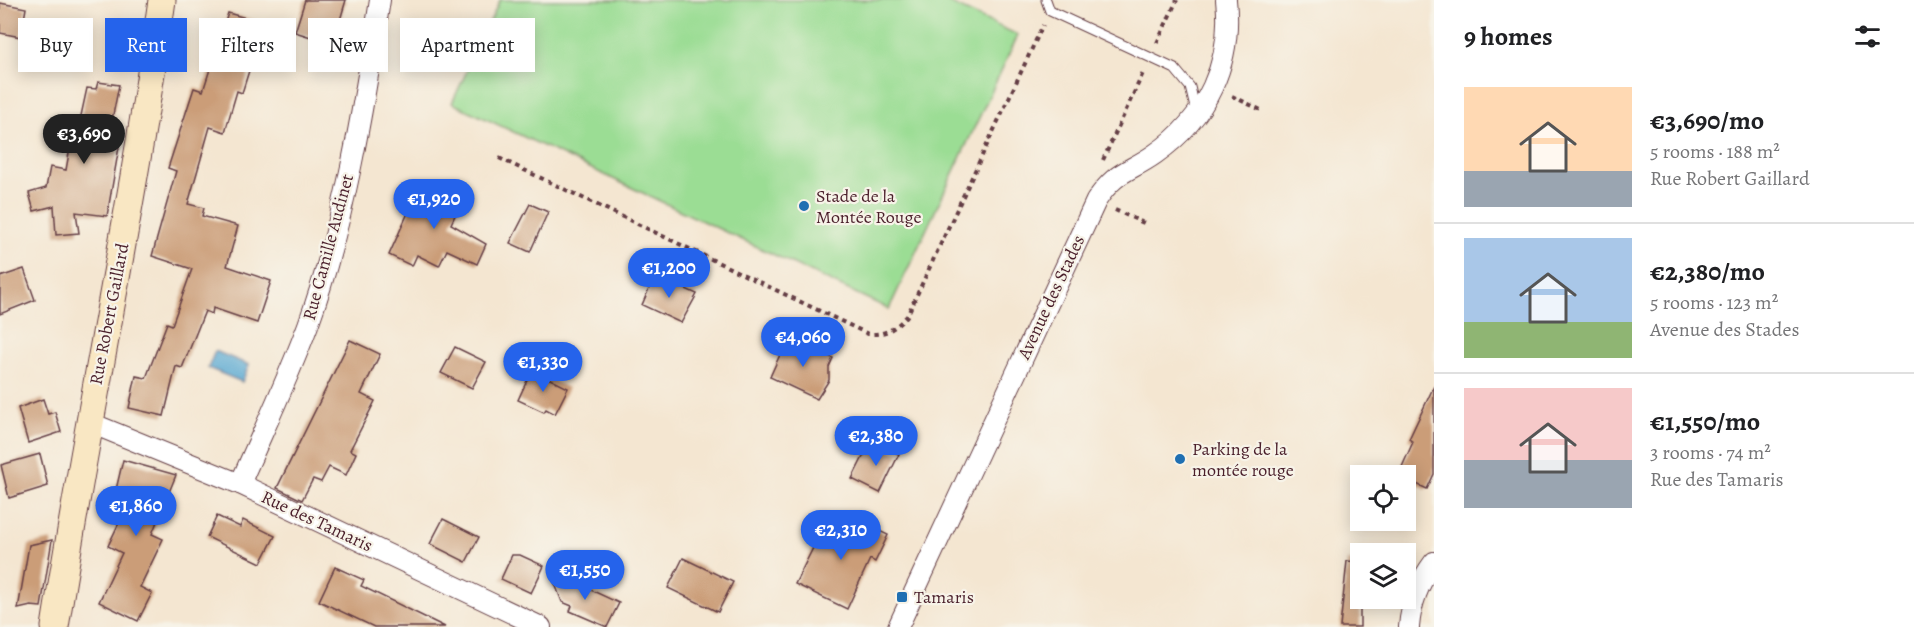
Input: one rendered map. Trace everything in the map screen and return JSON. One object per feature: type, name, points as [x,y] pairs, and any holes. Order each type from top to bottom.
[{"type":"street","name":"Rue Robert Gaillard","points":[[55,627],[88,426],[140,153],[162,0]]},
{"type":"street","name":"Rue Camille Audinet","points":[[240,484],[308,324],[327,262],[353,152],[380,0]]},
{"type":"street","name":"Avenue des Stades","points":[[898,627],[1096,201],[1107,183],[1125,169],[1153,155],[1170,142],[1197,115],[1214,87],[1225,56],[1228,21],[1226,0]]},
{"type":"street","name":"Rue des Tamaris","points":[[88,426],[103,428],[240,484],[541,627]]},
{"type":"street","points":[[1409,627],[1410,609],[1417,591],[1434,562]]},
{"type":"lane","points":[[1046,0],[1050,11],[1175,69],[1192,92],[1197,115]]},
{"type":"path","points":[[1100,164],[1177,0]]},
{"type":"path","points":[[499,158],[868,334],[882,335],[898,327],[907,316],[1050,11]]},
{"type":"path","points":[[1096,201],[1146,224]]},
{"type":"green space","name":"Stade de la Montée Rouge","points":[[500,0],[943,0],[1018,35],[889,309],[452,103],[466,72],[535,72],[535,18],[492,18]]},
{"type":"water","points":[[215,351],[249,365],[242,382],[208,368]]},
{"type":"building","points":[[305,0],[346,0],[341,18],[308,18],[308,36],[296,32]]},
{"type":"building","points":[[0,3],[26,8],[24,18],[18,18],[18,36],[0,33]]},
{"type":"building","points":[[228,13],[246,18],[226,18]]},
{"type":"building","points":[[209,72],[249,72],[242,93],[237,91],[225,132],[210,127],[188,204],[204,208],[202,216],[238,226],[227,266],[271,281],[257,323],[213,308],[212,314],[205,311],[182,368],[176,366],[164,416],[129,408],[136,376],[146,378],[167,323],[172,325],[192,269],[152,256],[176,171],[168,168],[194,88],[203,91]]},
{"type":"building","points":[[98,82],[119,85],[107,145],[119,147],[107,216],[76,212],[79,233],[56,235],[54,206],[34,211],[29,193],[46,188],[50,167],[66,170],[74,125],[79,125],[87,88],[96,89]]},
{"type":"building","points":[[422,182],[462,200],[451,224],[486,244],[477,264],[447,250],[439,266],[417,255],[412,266],[389,255]]},
{"type":"building","points":[[530,204],[548,212],[530,252],[510,243]]},
{"type":"building","points":[[24,269],[35,300],[0,314],[0,277]]},
{"type":"building","points":[[655,275],[697,294],[681,323],[642,305]]},
{"type":"building","points":[[788,337],[833,358],[829,367],[829,380],[817,399],[770,377]]},
{"type":"building","points":[[350,340],[380,354],[361,394],[375,401],[350,450],[356,453],[346,475],[329,467],[321,482],[313,479],[302,500],[277,488]]},
{"type":"building","points":[[455,347],[486,362],[472,388],[441,373]]},
{"type":"building","points":[[532,370],[568,388],[555,414],[546,409],[544,412],[518,400]]},
{"type":"building","points":[[1434,386],[1434,474],[1427,489],[1416,484],[1416,465],[1403,465],[1413,442],[1409,439]]},
{"type":"building","points":[[43,399],[48,414],[55,412],[61,432],[28,443],[18,408]]},
{"type":"building","points":[[871,441],[899,454],[880,493],[852,479]]},
{"type":"building","points":[[40,454],[48,486],[9,498],[1,465]]},
{"type":"building","points":[[123,460],[176,475],[152,534],[163,539],[140,587],[152,593],[138,621],[99,602],[122,553],[108,546],[131,498],[115,494]]},
{"type":"building","points":[[217,516],[240,527],[243,520],[275,536],[261,563],[207,537]]},
{"type":"building","points":[[852,518],[888,535],[875,562],[870,559],[847,609],[795,584],[825,524],[845,533]]},
{"type":"building","points":[[443,519],[479,537],[466,562],[430,544]]},
{"type":"building","points":[[52,540],[41,607],[31,606],[18,609],[29,545]]},
{"type":"building","points":[[512,555],[520,555],[544,566],[531,593],[501,579]]},
{"type":"building","points":[[683,558],[733,582],[718,612],[668,588]]},
{"type":"building","points":[[1347,561],[1350,561],[1350,609],[1360,609],[1360,627],[1340,627]]},
{"type":"building","points":[[335,567],[364,580],[361,586],[445,627],[374,627],[319,601]]},
{"type":"building","points":[[550,571],[619,603],[607,627],[570,611],[572,606],[562,602]]},
{"type":"place","name":"Stade de la Montée Rouge","points":[[804,206]]},
{"type":"place","name":"Parking de la montée rouge","points":[[1180,459]]},
{"type":"place","name":"Tamaris","points":[[902,597]]}]
